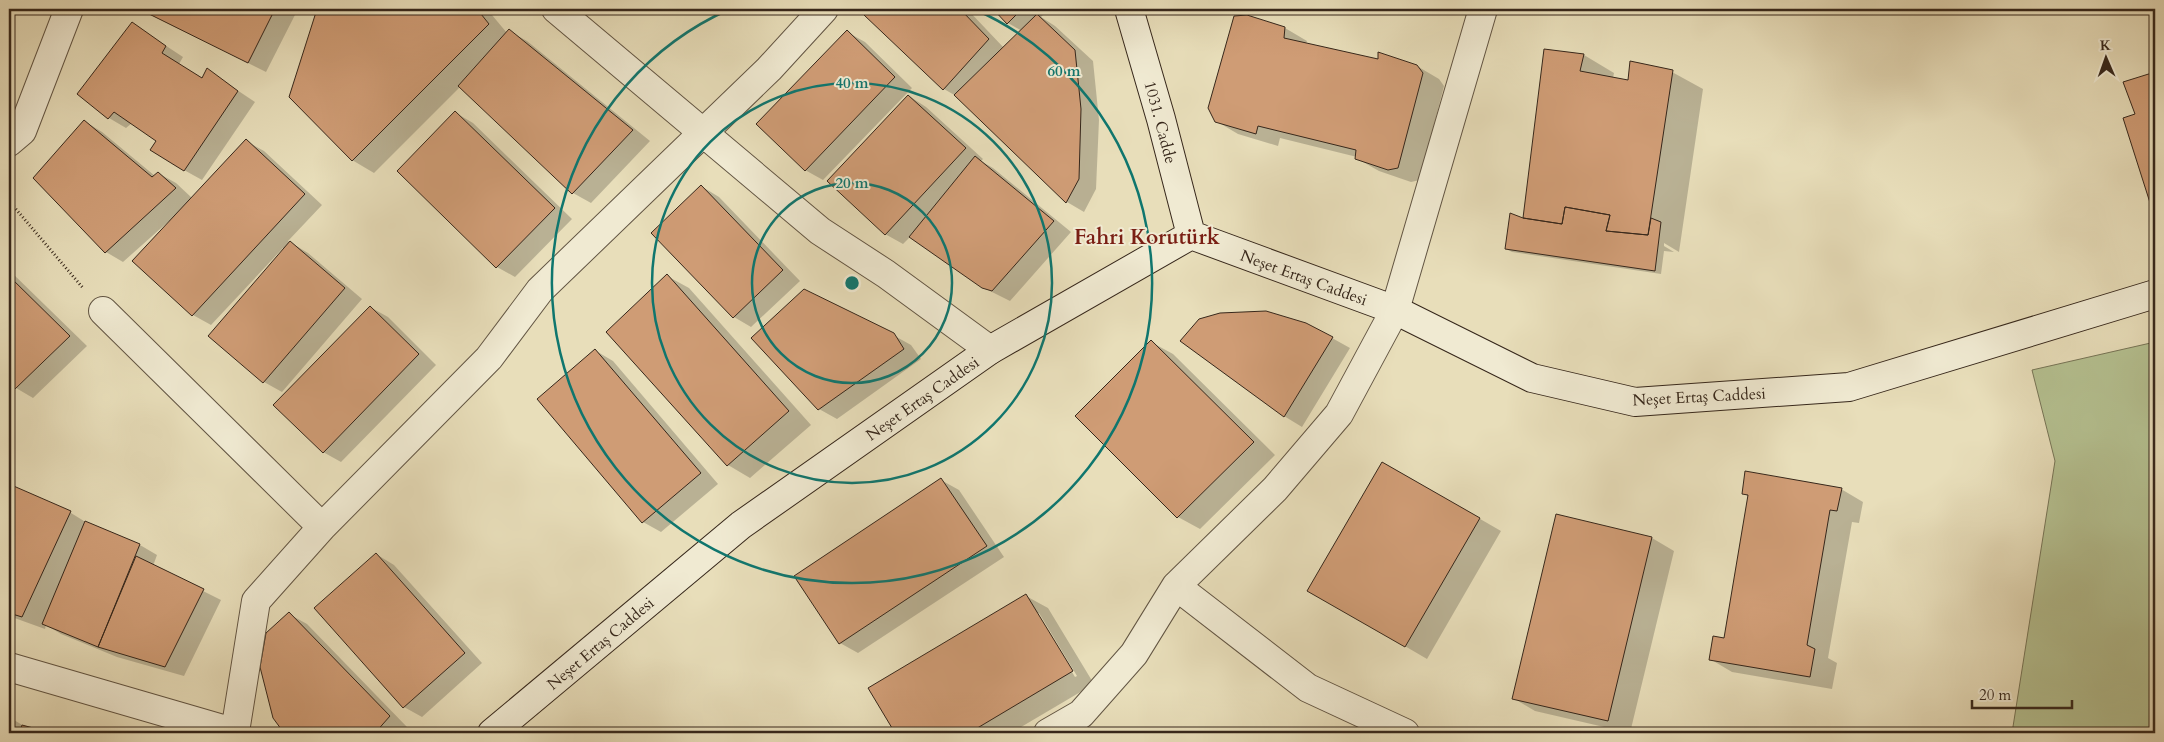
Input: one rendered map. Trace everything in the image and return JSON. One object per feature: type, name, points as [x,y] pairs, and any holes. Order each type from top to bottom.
[{"type":"street","points":[[9,142],[22,131],[68,9]]},
{"type":"street","points":[[556,9],[820,230],[886,274],[990,350]]},
{"type":"street","points":[[9,667],[235,733],[256,601],[322,526],[489,358],[540,290],[769,69],[824,9]]},
{"type":"street","name":"1031. Cadde","points":[[1129,9],[1161,119],[1191,235]]},
{"type":"street","points":[[1048,733],[1081,714],[1134,654],[1176,586],[1275,489],[1339,414],[1395,310],[1483,9]]},
{"type":"street","name":"Neşet Ertaş Caddesi","points":[[492,733],[741,525],[990,350],[1191,235],[1395,310],[1532,378],[1634,402],[1848,387],[2155,294]]},
{"type":"street","points":[[103,310],[322,526]]},
{"type":"street","points":[[1176,586],[1308,688],[1405,733]]},
{"type":"path","points":[[9,201],[103,310]]},
{"type":"green space","points":[[2155,342],[2155,733],[2012,733],[2055,461],[2032,370]]},
{"type":"building","points":[[139,9],[275,9],[248,63]]},
{"type":"building","points":[[317,9],[477,9],[489,24],[352,161],[289,97]]},
{"type":"building","points":[[870,9],[960,9],[989,39],[943,90],[864,15]]},
{"type":"building","points":[[993,9],[1022,9],[1007,24]]},
{"type":"building","points":[[1037,14],[1075,50],[1081,109],[1079,179],[1066,203],[954,95]]},
{"type":"building","points":[[1247,15],[1285,27],[1284,38],[1378,59],[1378,52],[1417,65],[1423,73],[1398,168],[1388,170],[1355,159],[1356,150],[1258,126],[1256,134],[1215,122],[1208,108],[1234,16]]},
{"type":"building","points":[[132,22],[166,46],[162,53],[202,78],[207,68],[238,91],[184,171],[150,150],[156,141],[114,112],[108,119],[77,94]]},
{"type":"building","points":[[509,29],[633,130],[572,194],[458,86]]},
{"type":"building","points":[[847,30],[895,77],[805,171],[756,124]]},
{"type":"building","points":[[1544,49],[1584,54],[1580,71],[1628,80],[1630,61],[1673,70],[1648,235],[1606,231],[1610,215],[1565,207],[1562,224],[1523,218]]},
{"type":"building","points":[[2155,72],[2155,208],[2152,209],[2123,118],[2135,114],[2123,82]]},
{"type":"building","points":[[908,95],[966,148],[885,235],[827,181]]},
{"type":"building","points":[[455,111],[555,208],[496,268],[397,171]]},
{"type":"building","points":[[84,120],[152,177],[158,172],[176,188],[105,253],[33,178]]},
{"type":"building","points":[[246,139],[305,194],[192,316],[132,261]]},
{"type":"building","points":[[975,156],[1054,221],[992,291],[982,288],[909,237]]},
{"type":"building","points":[[701,185],[783,270],[733,318],[651,233]]},
{"type":"building","points":[[1565,207],[1610,215],[1606,231],[1648,235],[1651,218],[1661,222],[1655,271],[1505,249],[1510,213],[1523,218],[1562,224]]},
{"type":"building","points":[[290,241],[345,288],[263,383],[208,336]]},
{"type":"building","points":[[667,274],[789,411],[727,466],[606,332]]},
{"type":"building","points":[[9,276],[70,336],[15,389],[9,383]]},
{"type":"building","points":[[804,289],[894,333],[904,349],[818,410],[751,338]]},
{"type":"building","points":[[370,306],[419,354],[323,453],[273,405]]},
{"type":"building","points":[[1266,311],[1306,323],[1333,337],[1284,417],[1180,341],[1199,319],[1220,313]]},
{"type":"building","points":[[1151,340],[1254,442],[1177,518],[1075,416]]},
{"type":"building","points":[[595,349],[701,473],[642,523],[537,399]]},
{"type":"building","points":[[1382,462],[1480,518],[1405,647],[1307,591]]},
{"type":"building","points":[[1745,471],[1842,488],[1837,511],[1830,510],[1807,645],[1815,649],[1810,677],[1709,660],[1713,636],[1724,638],[1748,495],[1742,494]]},
{"type":"building","points":[[941,478],[987,546],[839,644],[794,576]]},
{"type":"building","points":[[9,484],[71,511],[22,617],[9,613]]},
{"type":"building","points":[[1556,514],[1652,537],[1608,721],[1512,699]]},
{"type":"building","points":[[85,521],[140,544],[98,647],[42,624]]},
{"type":"building","points":[[376,553],[465,653],[403,708],[314,608]]},
{"type":"building","points":[[136,556],[204,589],[165,667],[98,647]]},
{"type":"building","points":[[1026,594],[1073,671],[969,733],[895,733],[868,688]]},
{"type":"building","points":[[289,612],[390,716],[375,733],[284,733],[273,718],[260,667],[266,633]]},
{"type":"building","points":[[22,725],[52,733],[19,733]]},
{"type":"district","name":"Fahri Korutürk","points":[[1147,237]]}]
